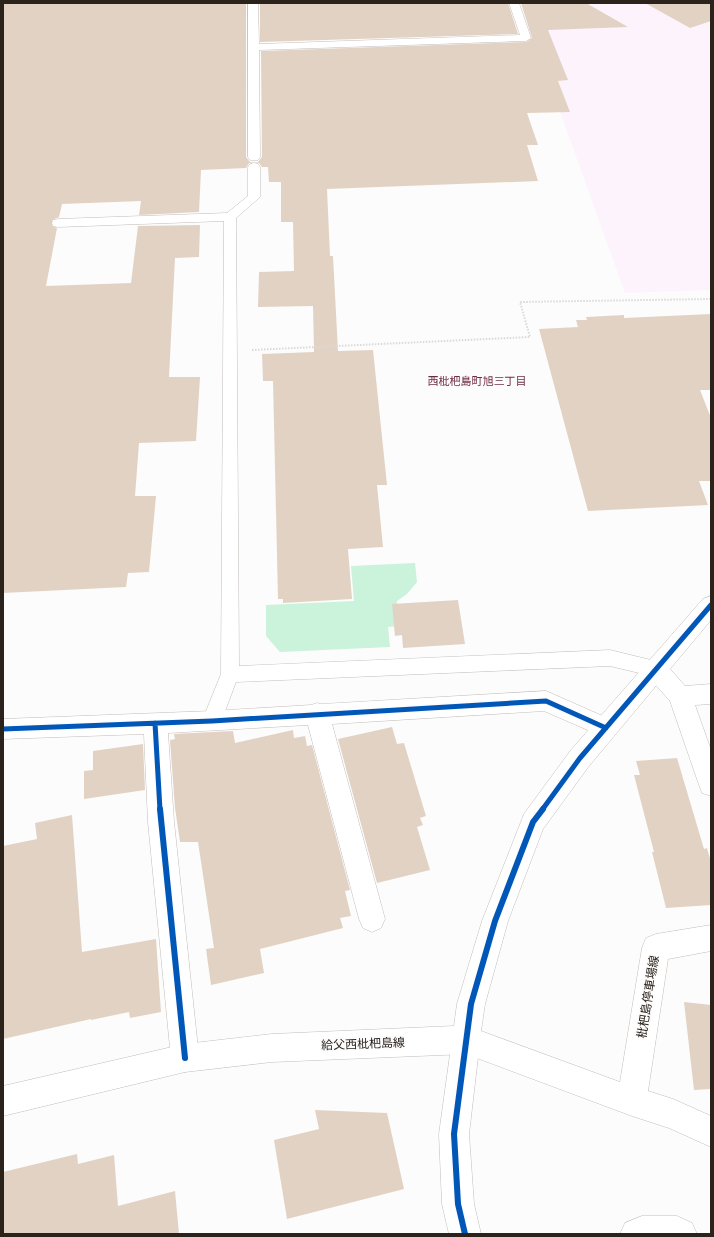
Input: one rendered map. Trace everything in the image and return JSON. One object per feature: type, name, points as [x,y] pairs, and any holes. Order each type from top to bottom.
[{"type":"street","points":[[465,1234],[458,1204],[454,1134],[471,1004],[495,921],[533,822],[580,758],[711,605]]},
{"type":"street","points":[[656,669],[680,696],[711,785]]},
{"type":"street","points":[[680,696],[711,694]]},
{"type":"street","points":[[3,729],[155,723],[546,702],[606,728]]},
{"type":"street","points":[[317,714],[372,920]]},
{"type":"street","points":[[155,723],[161,822],[185,1058]]},
{"type":"street","name":"枇杷島停車場線","points":[[632,1101],[656,948],[711,938]]},
{"type":"street","name":"給父西枇杷島線","points":[[3,1101],[185,1058],[272,1048],[466,1040],[632,1101],[673,1114],[711,1132]]},
{"type":"street","points":[[636,1234],[642,1232],[678,1232],[682,1234]]},
{"type":"lane","points":[[58,224],[230,217],[254,197],[253,3]]},
{"type":"lane","points":[[253,47],[526,38],[514,3]]},
{"type":"lane","points":[[212,720],[230,674],[230,217]]},
{"type":"lane","points":[[230,674],[610,658],[656,669]]},
{"type":"path","points":[[231,351],[530,337],[520,302],[711,299]]},
{"type":"shaded area","points":[[521,3],[711,3],[711,290],[625,293]]},
{"type":"green space","points":[[415,563],[417,582],[407,594],[397,601],[398,626],[388,627],[390,647],[280,652],[266,636],[266,605],[354,601],[351,566]]},
{"type":"building","points":[[3,3],[246,3],[246,157],[250,162],[254,162],[249,163],[246,168],[201,170],[199,212],[139,215],[141,201],[62,204],[59,217],[52,220],[52,226],[57,228],[46,286],[131,283],[138,226],[200,225],[199,257],[175,258],[169,377],[200,377],[196,441],[139,443],[135,496],[156,496],[149,572],[128,573],[126,587],[3,593]]},
{"type":"building","points":[[260,3],[508,3],[518,34],[260,42]]},
{"type":"building","points":[[521,3],[586,3],[628,27],[548,30],[568,80],[558,81],[570,112],[527,113],[538,145],[527,145],[538,181],[327,189],[330,256],[333,256],[338,351],[373,350],[387,485],[377,485],[383,547],[348,549],[352,599],[283,603],[283,599],[278,599],[273,381],[263,381],[262,354],[314,352],[313,306],[258,307],[259,272],[294,271],[293,222],[281,222],[281,182],[269,182],[268,167],[262,167],[259,163],[254,162],[258,162],[262,157],[261,51],[526,42],[532,38]]},
{"type":"building","points":[[645,3],[711,3],[711,21],[690,28]]},
{"type":"building","points":[[711,314],[711,390],[700,390],[711,418],[711,481],[699,481],[708,505],[588,511],[539,329],[578,327],[576,320],[587,320],[586,317],[624,315],[624,318]]},
{"type":"building","points":[[458,600],[465,644],[403,648],[402,635],[395,636],[392,604]]},
{"type":"building","points":[[392,727],[397,744],[404,743],[426,816],[420,818],[423,825],[417,827],[430,870],[377,883],[338,739]]},
{"type":"building","points":[[293,730],[294,738],[305,736],[307,746],[312,745],[350,890],[345,891],[351,916],[340,918],[343,928],[260,949],[264,973],[211,985],[206,949],[214,948],[198,842],[180,842],[175,808],[170,740],[175,739],[174,734],[233,731],[235,743]]},
{"type":"building","points":[[143,744],[145,790],[84,799],[84,771],[93,770],[93,751]]},
{"type":"building","points":[[677,758],[704,849],[707,848],[711,862],[711,905],[666,908],[652,852],[654,852],[634,775],[640,775],[636,761]]},
{"type":"building","points":[[72,815],[82,952],[156,939],[161,1012],[130,1018],[129,1012],[3,1039],[3,846],[37,839],[35,823]]},
{"type":"building","points":[[684,1002],[711,1005],[711,1089],[694,1090]]},
{"type":"building","points":[[315,1110],[387,1113],[404,1189],[287,1219],[274,1140],[319,1129]]},
{"type":"building","points":[[77,1154],[78,1164],[114,1155],[118,1206],[175,1191],[179,1234],[3,1234],[3,1172]]},
{"type":"cycle path","points":[[465,1234],[458,1204],[454,1134],[471,1004],[495,921],[533,822],[580,758],[711,605]]},
{"type":"cycle path","points":[[3,729],[212,721],[546,701],[606,728]]},
{"type":"cycle path","points":[[155,723],[161,822],[185,1058]]},
{"type":"district","name":"西枇杷島町旭三丁目","points":[[477,381]]}]
